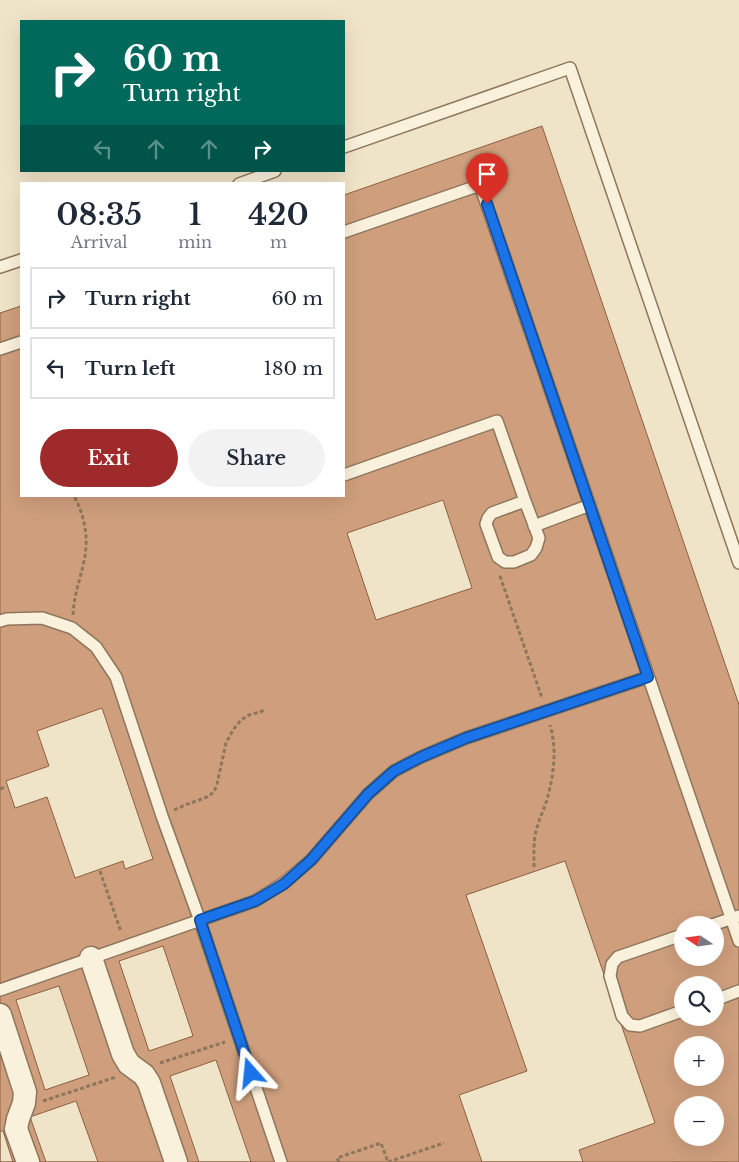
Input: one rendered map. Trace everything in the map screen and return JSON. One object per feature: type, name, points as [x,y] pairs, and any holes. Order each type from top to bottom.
[{"type":"street","points":[[91,958],[123,1054],[129,1064],[144,1075],[149,1083],[176,1162]]},
{"type":"street","points":[[0,1015],[25,1092],[24,1103],[16,1129],[28,1162]]},
{"type":"lane","points":[[345,147],[570,68],[739,563]]},
{"type":"lane","points":[[245,182],[272,172]]},
{"type":"lane","points":[[345,232],[480,185],[648,677],[735,917],[739,941]]},
{"type":"lane","points":[[0,267],[20,260]]},
{"type":"lane","points":[[0,349],[20,342]]},
{"type":"lane","points":[[345,475],[498,421],[539,538],[536,548],[530,555],[514,562],[505,562],[498,558],[486,524],[492,513],[525,501]]},
{"type":"lane","points":[[534,526],[590,505]]},
{"type":"lane","points":[[0,621],[7,618],[42,618],[72,628],[96,647],[116,677],[281,1162]]},
{"type":"lane","points":[[0,990],[255,901],[284,884],[311,860],[368,794],[394,771],[466,738],[648,677]]},
{"type":"lane","points":[[674,938],[618,957],[612,964],[610,976],[622,1016],[630,1025],[640,1026],[674,1014]]},
{"type":"lane","points":[[724,997],[739,991]]},
{"type":"path","points":[[72,628],[74,601],[86,543],[85,523],[75,497]]},
{"type":"path","points":[[162,816],[207,797],[214,792],[226,743],[233,730],[241,720],[249,715],[266,710]]},
{"type":"path","points":[[0,789],[5,787]]},
{"type":"path","points":[[100,871],[126,946]]},
{"type":"path","points":[[339,1162],[337,1158],[381,1143],[388,1162],[444,1143]]},
{"type":"building","points":[[542,126],[739,705],[739,1162],[0,1162],[0,313],[20,306],[20,497],[345,497],[345,195]]},
{"type":"building","points":[[443,500],[472,588],[376,620],[347,533]]},
{"type":"building","points":[[102,708],[153,859],[125,869],[123,861],[75,878],[47,797],[15,808],[6,781],[49,766],[37,731]]},
{"type":"building","points":[[565,861],[655,1123],[579,1150],[583,1162],[482,1162],[459,1095],[527,1071],[466,895]]},
{"type":"building","points":[[163,946],[193,1036],[149,1051],[119,961]]},
{"type":"building","points":[[59,986],[89,1075],[45,1090],[16,1000]]},
{"type":"building","points":[[216,1060],[251,1162],[199,1162],[170,1076]]},
{"type":"building","points":[[76,1101],[98,1162],[46,1162],[30,1117]]},
{"type":"building","points":[[0,1131],[3,1131],[13,1162],[0,1162]]},
{"type":"route","points":[[251,1073],[200,920],[255,901],[284,884],[311,860],[368,794],[394,771],[466,738],[648,677],[487,204]]}]
